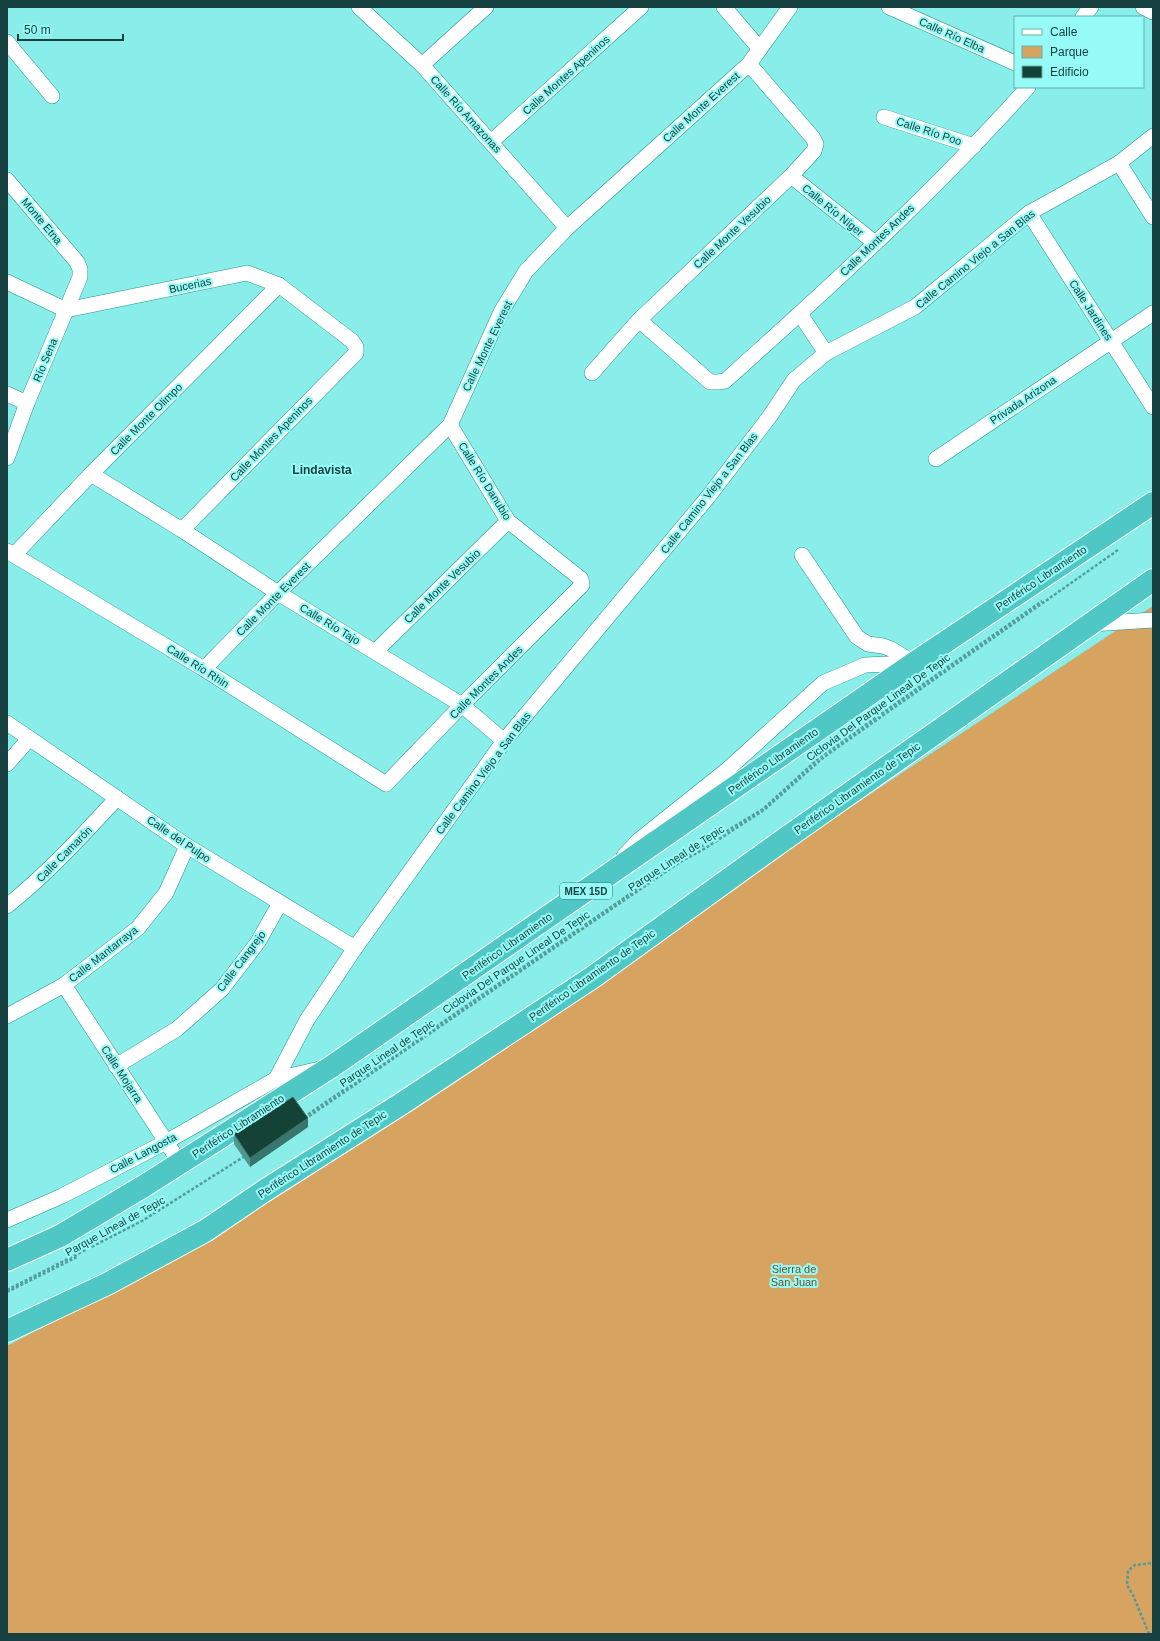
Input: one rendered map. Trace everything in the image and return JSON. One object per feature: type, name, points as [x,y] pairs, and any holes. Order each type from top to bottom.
[{"type":"highway","name":"Periférico Libramiento","points":[[7,1260],[60,1236],[180,1163],[331,1067],[914,663],[1153,503]]},
{"type":"highway","name":"Periférico Libramiento de Tepic","points":[[7,1331],[107,1284],[205,1231],[264,1191],[407,1100],[593,977],[779,843],[1153,580]]},
{"type":"street","name":"Calle Río Amazonas","points":[[359,7],[422,65],[567,228]]},
{"type":"street","points":[[422,65],[486,7]]},
{"type":"street","name":"Calle Montes Apeninos","points":[[491,142],[641,7]]},
{"type":"street","points":[[724,7],[760,49]]},
{"type":"street","name":"Calle Monte Everest","points":[[204,669],[278,593],[450,425],[501,312],[526,271],[567,228],[749,64],[790,7]]},
{"type":"street","name":"Calle Río Elba","points":[[889,7],[1014,63]]},
{"type":"street","points":[[1084,16],[1091,7]]},
{"type":"street","points":[[1143,7],[1153,12]]},
{"type":"street","points":[[7,42],[52,96]]},
{"type":"street","name":"Calle Monte Vesubio","points":[[592,373],[639,320],[791,176],[814,152],[816,144],[813,138],[749,64]]},
{"type":"street","name":"Calle Montes Andes","points":[[639,320],[710,382],[725,381],[800,314],[875,243],[974,146],[1027,88]]},
{"type":"street","name":"Calle Río Poo","points":[[884,117],[974,146]]},
{"type":"street","name":"Calle Camino Viejo a San Blas","points":[[355,948],[504,741],[708,497],[770,416],[794,380],[826,353],[915,307],[1029,213],[1119,163],[1153,136]]},
{"type":"street","points":[[1119,163],[1153,217]]},
{"type":"street","name":"Calle Río Níger","points":[[791,176],[875,243]]},
{"type":"street","name":"Monte Etna","points":[[7,180],[77,262]]},
{"type":"street","name":"Calle Jardines","points":[[1029,213],[1153,407]]},
{"type":"street","name":"Río Sena","points":[[7,458],[27,403],[80,277],[80,269],[77,262]]},
{"type":"street","name":"Bucerias","points":[[66,310],[247,273],[279,285],[352,341],[356,347]]},
{"type":"street","points":[[7,282],[66,310]]},
{"type":"street","name":"Calle Monte Olimpo","points":[[11,553],[279,285]]},
{"type":"street","name":"Privada Arizona","points":[[936,459],[1153,313]]},
{"type":"street","points":[[800,314],[826,353]]},
{"type":"street","name":"Calle Montes Apeninos","points":[[182,530],[356,353],[356,347]]},
{"type":"street","points":[[7,394],[27,403]]},
{"type":"street","name":"Calle Río Danubio","points":[[450,425],[508,522],[580,580]]},
{"type":"street","name":"Calle Río Tajo","points":[[91,474],[182,530],[278,593],[462,705],[504,741]]},
{"type":"street","name":"Calle Monte Vesubio","points":[[376,652],[508,522]]},
{"type":"street","name":"Calle Río Rhin","points":[[11,553],[204,669],[386,784]]},
{"type":"street","points":[[802,555],[857,637],[868,644],[891,649],[914,663]]},
{"type":"street","name":"Calle Montes Andes","points":[[386,784],[462,705],[582,585],[580,580]]},
{"type":"street","points":[[1090,624],[1153,620]]},
{"type":"street","points":[[605,878],[639,840],[728,769],[823,683],[865,665],[914,663]]},
{"type":"street","name":"Calle del Pulpo","points":[[7,723],[187,846],[355,948]]},
{"type":"street","points":[[7,764],[29,739]]},
{"type":"street","name":"Calle Camarón","points":[[7,906],[32,886],[83,836],[117,798]]},
{"type":"street","name":"Calle Mantarraya","points":[[7,1016],[64,985],[138,928],[166,893],[187,846]]},
{"type":"street","name":"Calle Cangrejo","points":[[116,1066],[177,1029],[222,989],[258,942],[280,903]]},
{"type":"street","points":[[276,1079],[307,1020],[355,948]]},
{"type":"street","name":"Calle Mojarra","points":[[64,985],[180,1163]]},
{"type":"street","name":"Calle Langosta","points":[[7,1220],[62,1196],[166,1142],[276,1079],[331,1067]]},
{"type":"path","name":"Parque Lineal de Tepic","points":[[299,1122],[680,862],[704,849],[764,810],[824,757],[1122,545]]},
{"type":"path","name":"Parque Lineal de Tepic","points":[[7,1291],[142,1223],[246,1156]]},
{"type":"path","points":[[1149,1634],[1134,1595],[1127,1585],[1128,1571],[1135,1565],[1153,1563]]},
{"type":"green space","name":"Sierra de San Juan","points":[[1153,606],[1153,1634],[7,1634],[7,1346],[87,1304],[565,997]]},
{"type":"building","points":[[293,1097],[308,1118],[250,1158],[234,1134]]},
{"type":"district","name":"Lindavista","points":[[322,470]]}]
